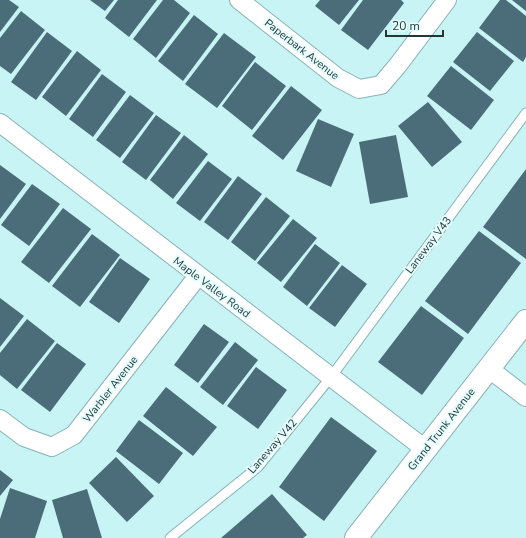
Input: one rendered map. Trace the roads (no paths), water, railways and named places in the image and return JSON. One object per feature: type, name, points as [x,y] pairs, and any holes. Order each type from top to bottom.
[{"type":"street","name":"Paperbark Avenue","points":[[239,0],[338,78],[359,89],[381,85],[447,0]]},
{"type":"street","name":"Maple Valley Road","points":[[0,123],[425,449]]},
{"type":"street","name":"Warbler Avenue","points":[[0,418],[24,436],[52,447],[74,435],[198,276]]},
{"type":"street","name":"Grand Trunk Avenue","points":[[356,538],[526,321]]},
{"type":"street","points":[[488,368],[526,397]]},
{"type":"lane","name":"Laneway V43","points":[[331,377],[526,113]]},
{"type":"lane","name":"Laneway V42","points":[[170,538],[258,467],[331,377]]}]
